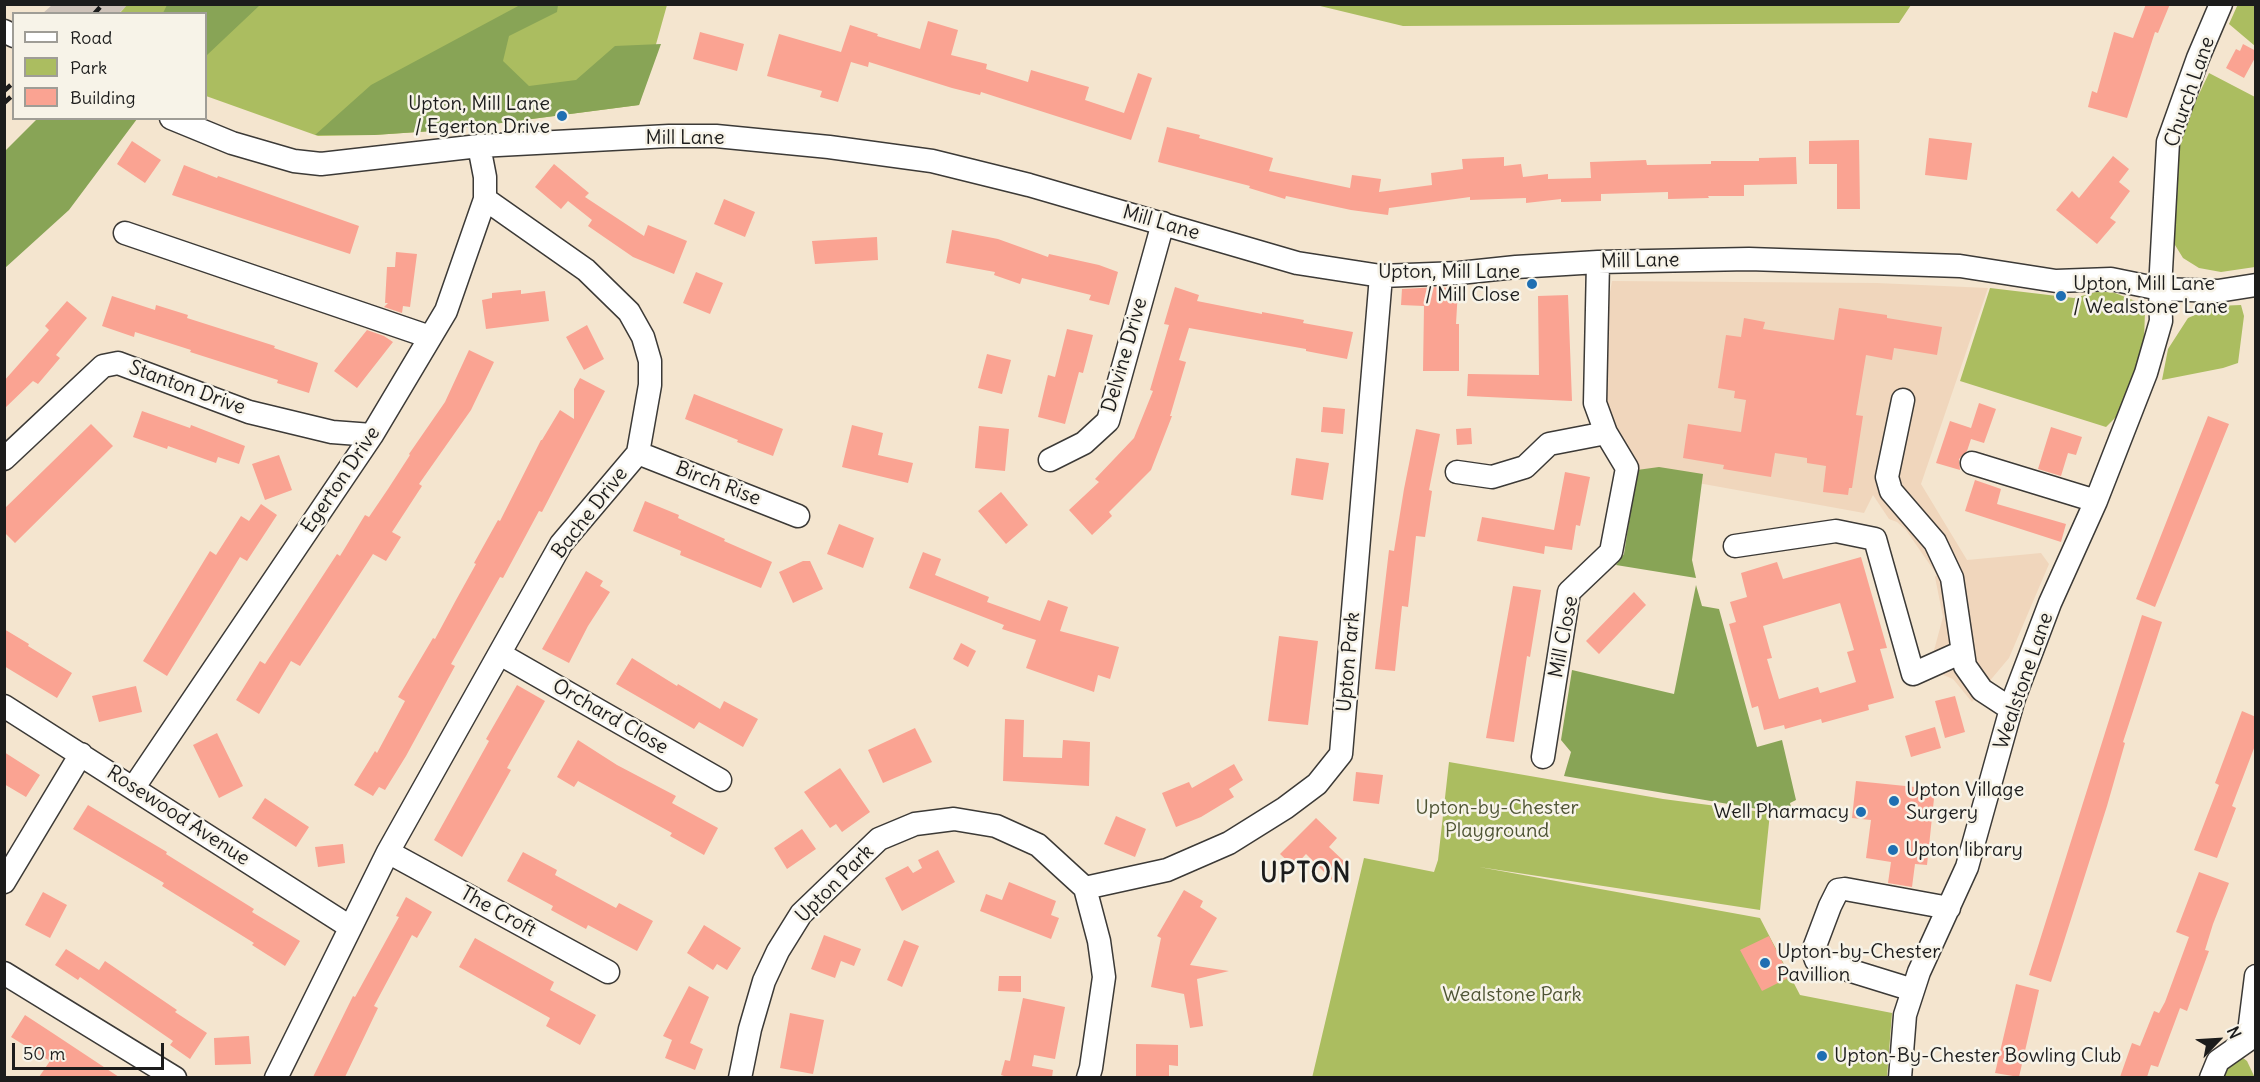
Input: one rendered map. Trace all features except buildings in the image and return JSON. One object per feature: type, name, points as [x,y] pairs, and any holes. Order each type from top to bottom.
[{"type":"street","name":"Church Lane","points":[[2160,289],[2168,142],[2198,58],[2222,4]]},
{"type":"street","name":"Mill Lane","points":[[176,120],[232,143],[294,161],[321,164],[479,146],[681,136],[716,136],[829,147],[932,161],[1163,223],[1297,263],[1382,276],[1459,273],[1598,262],[1749,259],[1960,266],[2056,281],[2111,279],[2160,289],[2218,291],[2256,285]]},
{"type":"street","name":"Egerton Drive","points":[[134,788],[372,435],[446,311],[485,199],[485,177],[479,146]]},
{"type":"street","name":"Bache Drive","points":[[276,1077],[388,852],[561,544],[638,453],[650,385],[650,361],[643,337],[629,312],[586,270],[485,199]]},
{"type":"street","name":"Delvine Drive","points":[[1050,460],[1084,443],[1108,421],[1163,223]]},
{"type":"street","points":[[125,233],[430,337]]},
{"type":"street","name":"Mill Close","points":[[1543,757],[1569,592],[1611,552],[1627,468],[1606,432],[1595,403],[1598,262]]},
{"type":"street","name":"Upton Park","points":[[740,1077],[750,1029],[764,981],[778,951],[801,914],[879,839],[915,824],[954,819],[996,826],[1038,844],[1085,888],[1167,870],[1229,843],[1285,808],[1317,784],[1341,754],[1382,276]]},
{"type":"street","name":"Wealstone Lane","points":[[1900,1077],[1905,1016],[1913,990],[1967,867],[2011,709],[2050,603],[2096,501],[2142,387],[2161,321],[2160,289]]},
{"type":"street","name":"Stanton Drive","points":[[4,459],[103,366],[118,363],[249,412],[332,432],[372,435]]},
{"type":"street","points":[[1903,400],[1887,477],[1891,491],[1935,542],[1952,578],[1965,666],[1982,690],[2011,709]]},
{"type":"street","points":[[332,432],[340,442],[346,472]]},
{"type":"street","points":[[1457,472],[1492,477],[1525,467],[1549,444],[1606,432]]},
{"type":"street","name":"Birch Rise","points":[[638,453],[798,516]]},
{"type":"street","points":[[1972,463],[2096,501]]},
{"type":"street","points":[[1735,546],[1836,531],[1875,539],[1913,674],[1962,652]]},
{"type":"street","name":"Orchard Close","points":[[500,654],[720,780]]},
{"type":"street","name":"Rosewood Avenue","points":[[4,706],[350,927]]},
{"type":"street","points":[[4,882],[81,754]]},
{"type":"street","name":"The Croft","points":[[388,852],[608,972]]},
{"type":"street","points":[[1085,888],[1099,941],[1104,977],[1088,1077]]},
{"type":"street","points":[[1913,990],[1816,960],[1813,951],[1830,906],[1836,893],[1845,889],[1948,908]]},
{"type":"street","points":[[4,973],[175,1077]]},
{"type":"street","points":[[2211,1077],[2218,1061],[2252,1049],[2256,976]]},
{"type":"shaded area","points":[[52,5],[128,5],[120,12],[44,12]]},
{"type":"shaded area","points":[[1612,281],[1877,283],[1988,288],[1921,484],[1967,560],[2041,553],[2049,564],[2009,658],[1972,702],[1953,679],[1929,669],[1943,617],[1935,577],[1937,575],[1906,530],[1897,522],[1889,519],[1873,495],[1864,513],[1633,473],[1604,407],[1604,325]]},
{"type":"green space","points":[[128,4],[667,5],[639,105],[447,130],[318,136],[207,96],[207,12],[121,12]]},
{"type":"green space","points":[[167,4],[260,5],[207,55],[207,12],[163,12]]},
{"type":"green space","points":[[2238,4],[2255,5],[2255,46],[2229,24]]},
{"type":"green space","points":[[520,5],[558,5],[557,12],[509,36],[503,61],[529,86],[576,80],[615,46],[661,44],[639,105],[447,130],[374,135],[315,135],[371,85]]},
{"type":"green space","points":[[1316,5],[1911,5],[1899,23],[1403,26]]},
{"type":"green space","points":[[2209,73],[2255,97],[2255,267],[2221,272],[2199,268],[2183,258],[2175,245],[2173,202],[2175,153]]},
{"type":"green space","points":[[36,120],[136,120],[69,210],[5,268],[5,151]]},
{"type":"green space","points":[[1990,288],[2074,298],[2100,291],[2115,293],[2138,302],[2145,311],[2144,341],[2118,415],[2106,427],[1960,381]]},
{"type":"green space","points":[[2241,305],[2244,316],[2238,363],[2162,380],[2168,349],[2188,318],[2216,306]]},
{"type":"green space","points":[[1659,467],[1703,474],[1692,560],[1696,578],[1616,565],[1624,554],[1637,470]]},
{"type":"green space","points":[[1696,585],[1702,606],[1719,609],[1757,747],[1782,740],[1796,800],[1790,803],[1793,815],[1564,776],[1571,752],[1561,740],[1572,670],[1674,694]]},
{"type":"green space","points":[[1449,762],[1663,799],[1770,813],[1760,910],[1479,867],[1760,918],[1800,995],[1892,1013],[1887,1077],[1312,1078],[1364,858],[1434,872],[1438,860]]},
{"type":"green space","points":[[2239,1055],[2247,1061],[2255,1078],[2218,1078]]},
{"type":"railway","points":[[96,12],[103,4]]},
{"type":"railway","points":[[4,91],[12,84]]},
{"type":"railway","points":[[4,103],[12,96]]},
{"type":"place","name":"Upton, Mill Lane / Egerton Drive","points":[[562,116]]},
{"type":"place","name":"Upton, Mill Lane / Mill Close","points":[[1532,284]]},
{"type":"place","name":"Upton, Mill Lane / Wealstone Lane","points":[[2061,296]]},
{"type":"place","name":"Upton Village Surgery","points":[[1894,801]]},
{"type":"place","name":"Well Pharmacy","points":[[1861,812]]},
{"type":"place","name":"Upton library","points":[[1893,850]]},
{"type":"place","name":"Upton-by-Chester Pavillion","points":[[1765,963]]},
{"type":"place","name":"Upton-By-Chester Bowling Club","points":[[1822,1056]]},
{"type":"district","name":"UPTON","points":[[1306,875]]},
{"type":"park label","name":"Upton-by-Chester Playground","points":[[1497,820]]},
{"type":"park label","name":"Wealstone Park","points":[[1512,995]]}]
